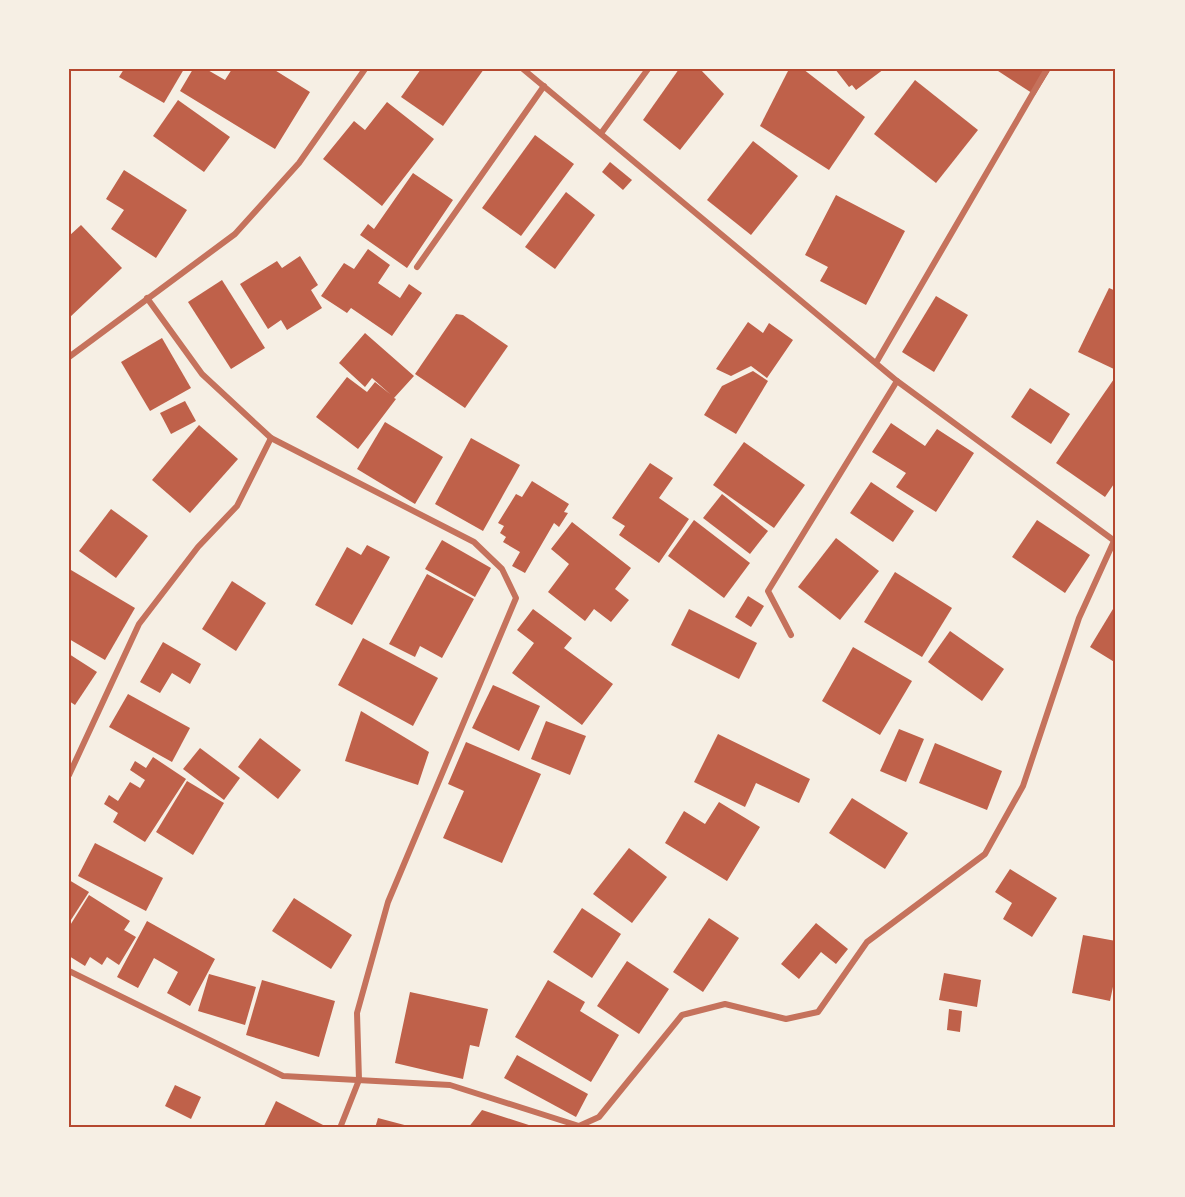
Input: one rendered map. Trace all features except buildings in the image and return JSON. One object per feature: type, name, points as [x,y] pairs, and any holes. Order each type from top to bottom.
[{"type":"street","points":[[69,357],[235,234],[299,163],[365,69]]},
{"type":"street","points":[[69,971],[283,1076],[450,1086],[579,1126],[599,1117],[682,1015],[725,1004],[786,1019],[818,1012],[867,942],[985,854],[1023,786],[1078,618],[1115,542],[897,381],[602,132],[523,69]]},
{"type":"street","points":[[602,132],[648,69]]},
{"type":"street","points":[[876,363],[1047,69]]},
{"type":"street","points":[[417,267],[544,86]]},
{"type":"street","points":[[147,298],[202,374],[270,438],[474,542],[502,569],[516,598],[388,902],[357,1013],[359,1080],[340,1128]]},
{"type":"street","points":[[791,635],[768,591],[897,381]]},
{"type":"street","points":[[69,775],[139,624],[198,547],[237,506],[270,438]]}]
